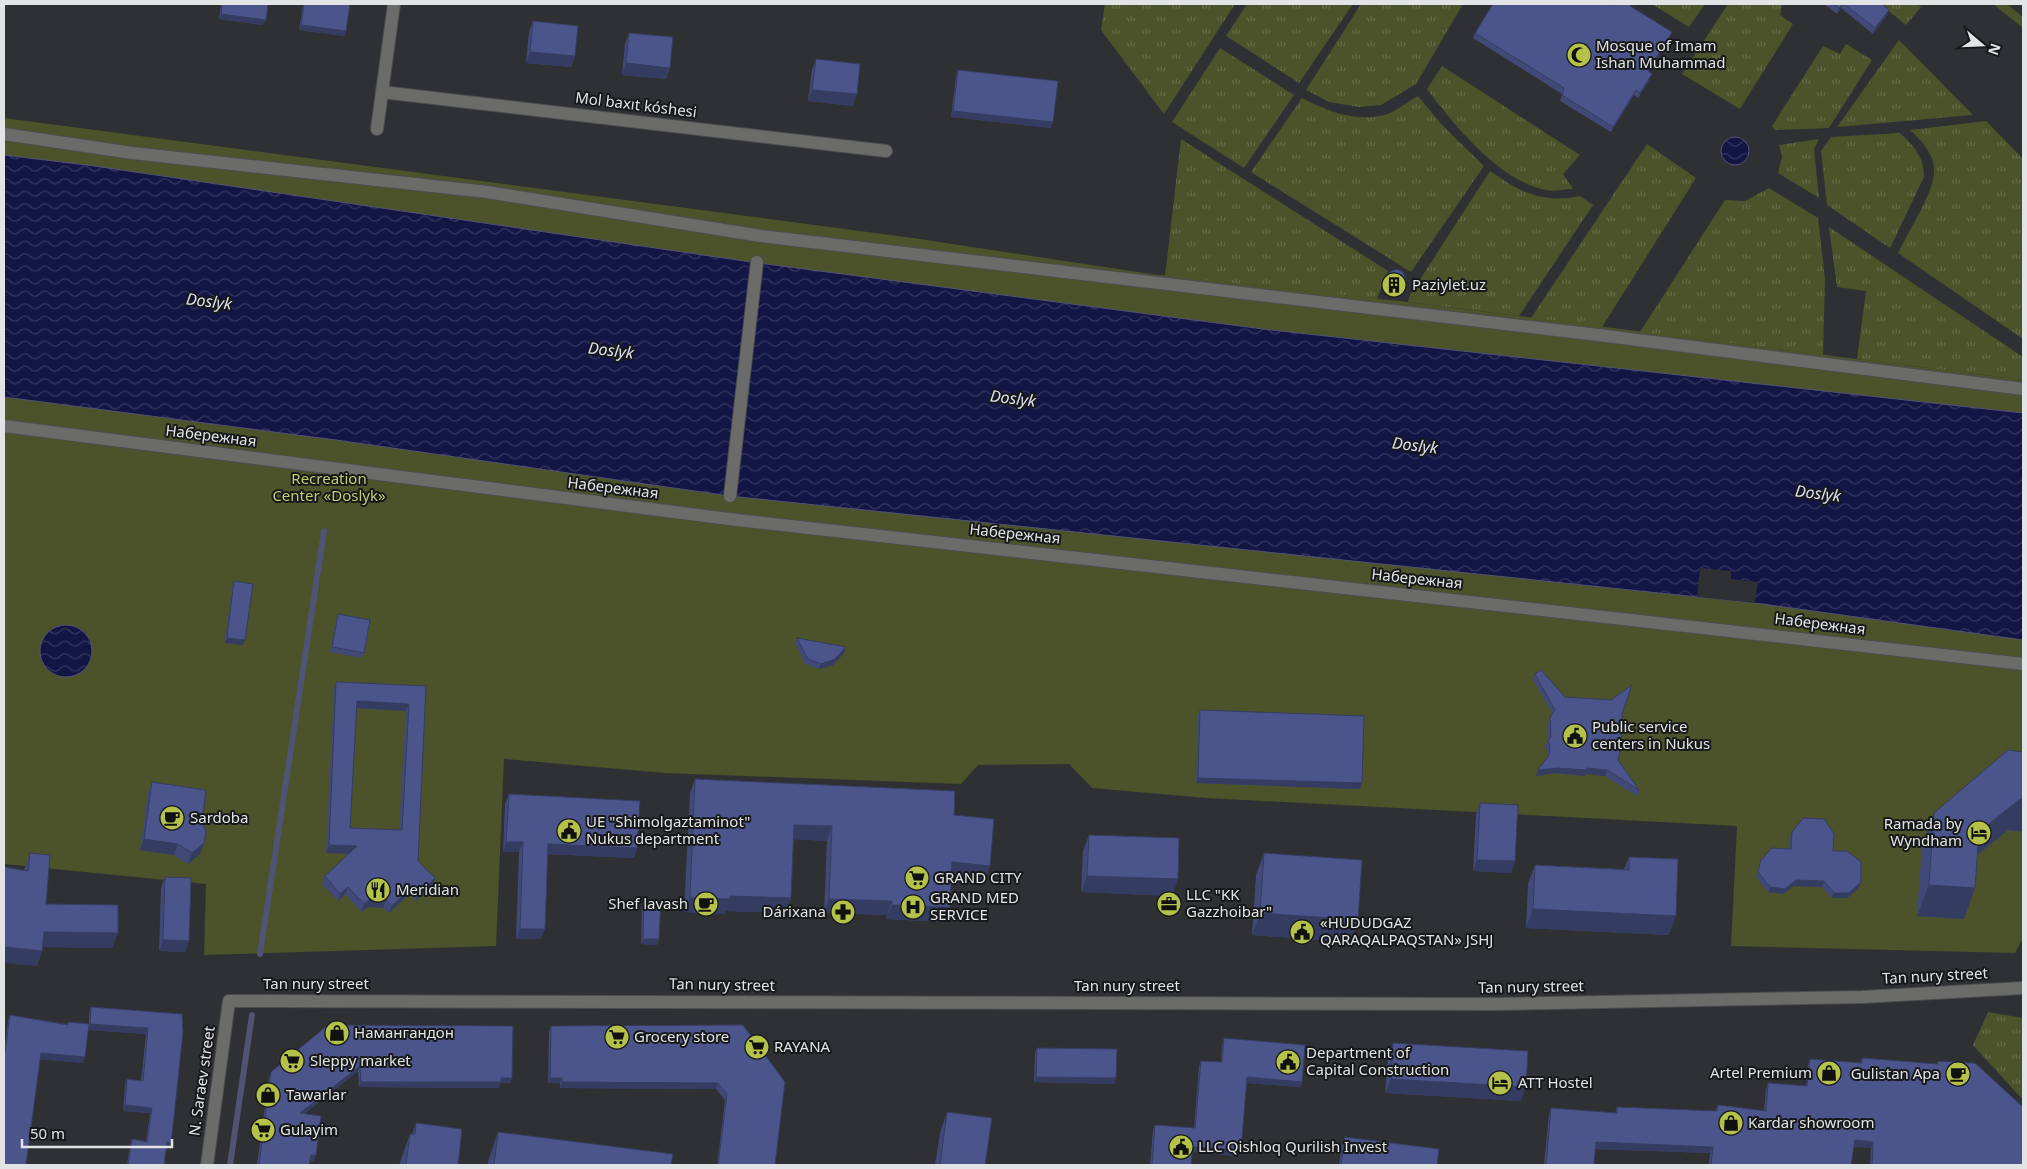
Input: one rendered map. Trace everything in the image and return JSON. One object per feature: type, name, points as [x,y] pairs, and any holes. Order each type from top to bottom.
[{"type":"street","points":[[377,129],[394,4]]},
{"type":"street","name":"Mol baxıt kóshesi","points":[[382,92],[886,151]]},
{"type":"street","points":[[4,134],[132,153],[487,192],[770,237],[1598,335],[2023,389]]},
{"type":"street","points":[[730,496],[757,262]]},
{"type":"street","name":"Набережная","points":[[4,426],[729,519],[2023,664]]},
{"type":"street","name":"Tan nury street","points":[[229,1001],[1496,1004],[1862,997],[2023,988]]},
{"type":"street","name":"N. Saraev street","points":[[207,1165],[229,1001]]},
{"type":"green space","points":[[1105,4],[1235,4],[1164,114],[1101,30]]},
{"type":"green space","points":[[1247,4],[1353,4],[1299,83],[1226,36]]},
{"type":"green space","points":[[1361,4],[1463,4],[1416,84],[1381,105],[1359,107],[1329,102],[1306,90]]},
{"type":"green space","points":[[1652,4],[1705,4],[1689,27]]},
{"type":"green space","points":[[1728,4],[1782,4],[1780,15],[1793,24],[1740,109],[1682,74]]},
{"type":"green space","points":[[1880,4],[1917,4],[1921,7],[1906,25]]},
{"type":"green space","points":[[1993,4],[2007,4],[2023,17],[2023,28]]},
{"type":"green space","points":[[1899,40],[1973,115],[1837,127]]},
{"type":"green space","points":[[1846,44],[1872,60],[1829,128],[1775,130],[1772,126],[1823,46],[1840,54]]},
{"type":"green space","points":[[1220,48],[1294,95],[1244,168],[1172,122]]},
{"type":"green space","points":[[1442,66],[1580,155],[1563,174],[1573,189],[1549,191],[1528,185],[1495,164],[1479,150],[1450,119],[1427,89]]},
{"type":"green space","points":[[1418,96],[1442,125],[1484,166],[1411,272],[1251,172],[1302,98],[1340,114],[1370,117],[1390,113]]},
{"type":"green space","name":"Recreation Center «Doslyk»","points":[[4,118],[913,238],[1151,274],[1408,302],[2023,380],[2023,938],[2015,953],[1731,946],[1737,826],[1206,798],[1092,788],[1069,764],[978,765],[961,784],[665,773],[504,759],[496,946],[204,955],[206,884],[4,864]]},
{"type":"green space","points":[[1986,121],[2023,159],[2023,339],[1898,253],[1930,190],[1934,172],[1930,154],[1910,130]]},
{"type":"green space","points":[[1900,133],[1917,152],[1924,170],[1924,177],[1890,248],[1827,205],[1821,151],[1831,137]]},
{"type":"green space","points":[[1181,139],[1388,271],[1377,299],[1165,276]]},
{"type":"green space","points":[[1819,139],[1814,149],[1819,198],[1778,173],[1782,157],[1779,145]]},
{"type":"green space","points":[[1647,144],[1696,178],[1602,327],[1531,318]]},
{"type":"green space","points":[[1490,171],[1511,185],[1532,194],[1554,198],[1580,196],[1593,205],[1519,316],[1408,302],[1410,295]]},
{"type":"green space","points":[[1769,188],[1818,218],[1825,279],[1823,355],[1640,332],[1725,200],[1745,201]]},
{"type":"green space","points":[[1829,227],[2023,357],[2023,380],[1857,359],[1866,291],[1837,287]]},
{"type":"green space","points":[[1988,1012],[2023,1018],[2023,1100],[1973,1045]]},
{"type":"water","points":[[1735,137],[1745,141],[1749,151],[1745,161],[1735,165],[1725,161],[1721,151],[1725,141]]},
{"type":"water","name":"Doslyk","points":[[4,155],[94,166],[751,262],[1263,329],[2023,413],[2023,640],[1755,603],[730,496],[336,440],[4,397]]},
{"type":"water","points":[[61,625],[71,625],[85,632],[92,646],[92,656],[85,670],[71,677],[61,677],[51,673],[44,666],[40,656],[40,646],[44,636],[51,629]]},
{"type":"pier","points":[[1700,568],[1731,571],[1731,579],[1758,582],[1755,603],[1697,597]]},
{"type":"building","points":[[222,4],[268,4],[266,20],[221,14]]},
{"type":"building","points":[[304,4],[350,4],[346,31],[301,25]]},
{"type":"building","name":"Mosque of Imam Ishan Muhammad","points":[[1493,4],[1630,4],[1630,6],[1672,32],[1648,71],[1652,74],[1640,93],[1636,90],[1613,127],[1562,95],[1564,88],[1475,33]]},
{"type":"building","points":[[1833,4],[1843,4],[1839,8]]},
{"type":"building","points":[[1844,4],[1882,4],[1889,10],[1875,28]]},
{"type":"building","points":[[533,21],[578,26],[575,56],[530,52]]},
{"type":"building","points":[[629,33],[673,37],[670,68],[626,63]]},
{"type":"building","points":[[816,59],[860,64],[857,94],[812,90]]},
{"type":"building","points":[[958,70],[1058,81],[1053,122],[953,111]]},
{"type":"building","points":[[1397,269],[1403,272],[1406,280],[1403,286],[1397,289],[1391,287],[1387,278],[1389,272]]},
{"type":"building","points":[[234,581],[253,584],[245,640],[227,638]]},
{"type":"building","points":[[338,614],[370,620],[364,653],[332,647]]},
{"type":"building","points":[[797,638],[846,647],[835,659],[821,664],[808,659]]},
{"type":"building","points":[[1541,670],[1565,697],[1611,700],[1632,685],[1622,714],[1621,746],[1618,760],[1639,790],[1607,770],[1557,768],[1538,770],[1549,755],[1550,746],[1548,741],[1551,737],[1550,718],[1555,710],[1535,674]]},
{"type":"building","points":[[336,682],[426,686],[418,861],[435,878],[419,894],[412,887],[392,906],[386,900],[370,899],[364,904],[348,887],[340,894],[325,876],[357,846],[329,845]],"holes":[[[357,701],[409,704],[402,830],[350,828]]]},
{"type":"building","points":[[1200,710],[1364,716],[1362,783],[1198,778]]},
{"type":"building","points":[[2008,750],[2023,752],[2023,799],[2020,799],[1979,832],[1975,888],[1929,885],[1934,813]]},
{"type":"building","points":[[695,779],[955,791],[954,815],[994,819],[990,866],[952,862],[950,907],[892,905],[892,901],[829,899],[832,826],[794,825],[791,898],[730,896],[730,899],[690,898]]},
{"type":"building","name":"Sardoba","points":[[152,782],[206,790],[202,823],[206,831],[204,843],[192,853],[178,844],[144,839]]},
{"type":"building","name":"UE \"Shimolgaztaminot\" Nukus department","points":[[509,794],[640,801],[637,848],[548,844],[545,929],[520,929],[523,842],[506,842]]},
{"type":"building","points":[[1480,803],[1518,805],[1515,861],[1477,860]]},
{"type":"building","points":[[1803,818],[1824,819],[1834,834],[1833,851],[1847,851],[1861,862],[1861,882],[1849,893],[1834,893],[1824,881],[1796,880],[1785,889],[1770,887],[1758,872],[1761,860],[1772,848],[1791,849],[1792,832]]},
{"type":"building","points":[[1089,835],[1179,838],[1178,879],[1087,876]]},
{"type":"building","points":[[30,853],[50,855],[46,904],[118,905],[118,933],[44,932],[42,951],[4,947],[4,867],[28,871]]},
{"type":"building","points":[[1264,853],[1362,860],[1358,920],[1260,913]]},
{"type":"building","points":[[1629,857],[1678,859],[1676,916],[1533,909],[1535,865],[1629,870]]},
{"type":"building","points":[[165,877],[191,878],[189,941],[163,940]]},
{"type":"building","points":[[644,899],[661,900],[659,939],[643,939]]},
{"type":"building","points":[[91,1007],[182,1014],[183,1032],[171,1143],[167,1142],[164,1165],[128,1165],[132,1139],[147,1142],[152,1108],[125,1105],[127,1079],[143,1081],[148,1028],[90,1024]]},
{"type":"building","points":[[10,1015],[68,1025],[68,1022],[89,1024],[85,1057],[41,1053],[26,1165],[4,1165],[4,1059]]},
{"type":"building","points":[[328,1025],[513,1026],[512,1078],[501,1078],[501,1082],[361,1082],[360,1066],[300,1113],[321,1116],[316,1155],[311,1155],[309,1165],[259,1165],[271,1072]]},
{"type":"building","points":[[743,1025],[785,1082],[775,1165],[718,1165],[727,1094],[718,1083],[562,1082],[562,1078],[550,1078],[551,1026]]},
{"type":"building","points":[[1224,1038],[1305,1045],[1302,1082],[1247,1077],[1241,1150],[1193,1147],[1191,1165],[1152,1165],[1155,1125],[1195,1128],[1201,1061],[1222,1062]]},
{"type":"building","points":[[1393,1043],[1528,1051],[1526,1087],[1391,1079]]},
{"type":"building","points":[[1037,1048],[1117,1049],[1116,1078],[1036,1077]]},
{"type":"building","points":[[1862,1058],[1938,1064],[1938,1061],[1975,1063],[2023,1107],[2023,1165],[1872,1165],[1873,1142],[1855,1140],[1851,1165],[1711,1165],[1713,1147],[1596,1142],[1594,1165],[1546,1165],[1551,1108],[1617,1113],[1617,1107],[1717,1111],[1718,1105],[1766,1111],[1768,1083],[1807,1086],[1810,1059],[1862,1063]]},
{"type":"building","points":[[947,1112],[992,1118],[985,1165],[940,1165]]},
{"type":"building","points":[[416,1123],[462,1129],[458,1165],[406,1165],[410,1134],[415,1134]]},
{"type":"building","points":[[498,1132],[673,1154],[671,1165],[494,1165]]},
{"type":"building","points":[[1345,1137],[1439,1149],[1437,1165],[1341,1165]]},
{"type":"waterway","points":[[260,954],[324,531]]},
{"type":"waterway","points":[[230,1165],[252,1015]]},
{"type":"place","name":"Mosque of Imam Ishan Muhammad","points":[[1579,55]]},
{"type":"place","name":"Paziylet.uz","points":[[1394,285]]},
{"type":"place","name":"Public service centers in Nukus","points":[[1575,736]]},
{"type":"place","name":"Sardoba","points":[[172,818]]},
{"type":"place","name":"UE \"Shimolgaztaminot\" Nukus department","points":[[569,831]]},
{"type":"place","name":"Ramada by Wyndham","points":[[1979,833]]},
{"type":"place","name":"GRAND CITY","points":[[917,878]]},
{"type":"place","name":"Meridian","points":[[378,890]]},
{"type":"place","name":"Shef lavash","points":[[706,904]]},
{"type":"place","name":"LLC \"KK Gazzhoibar\"","points":[[1169,904]]},
{"type":"place","name":"GRAND MED SERVICE","points":[[913,907]]},
{"type":"place","name":"Dárixana","points":[[843,912]]},
{"type":"place","name":"«HUDUDGAZ QARAQALPAQSTAN» JSHJ","points":[[1302,932]]},
{"type":"place","name":"Намангандон","points":[[337,1033]]},
{"type":"place","name":"Grocery store","points":[[617,1037]]},
{"type":"place","name":"RAYANA","points":[[757,1047]]},
{"type":"place","name":"Sleppy market","points":[[292,1061]]},
{"type":"place","name":"Department of Capital Construction","points":[[1288,1062]]},
{"type":"place","name":"Artel Premium","points":[[1829,1073]]},
{"type":"place","name":"Gulistan Apa","points":[[1958,1074]]},
{"type":"place","name":"ATT Hostel","points":[[1500,1083]]},
{"type":"place","name":"Tawarlar","points":[[268,1095]]},
{"type":"place","name":"Kardar showroom","points":[[1731,1123]]},
{"type":"place","name":"Gulayim","points":[[263,1130]]},
{"type":"place","name":"LLC Qishloq Qurilish Invest","points":[[1181,1147]]}]
